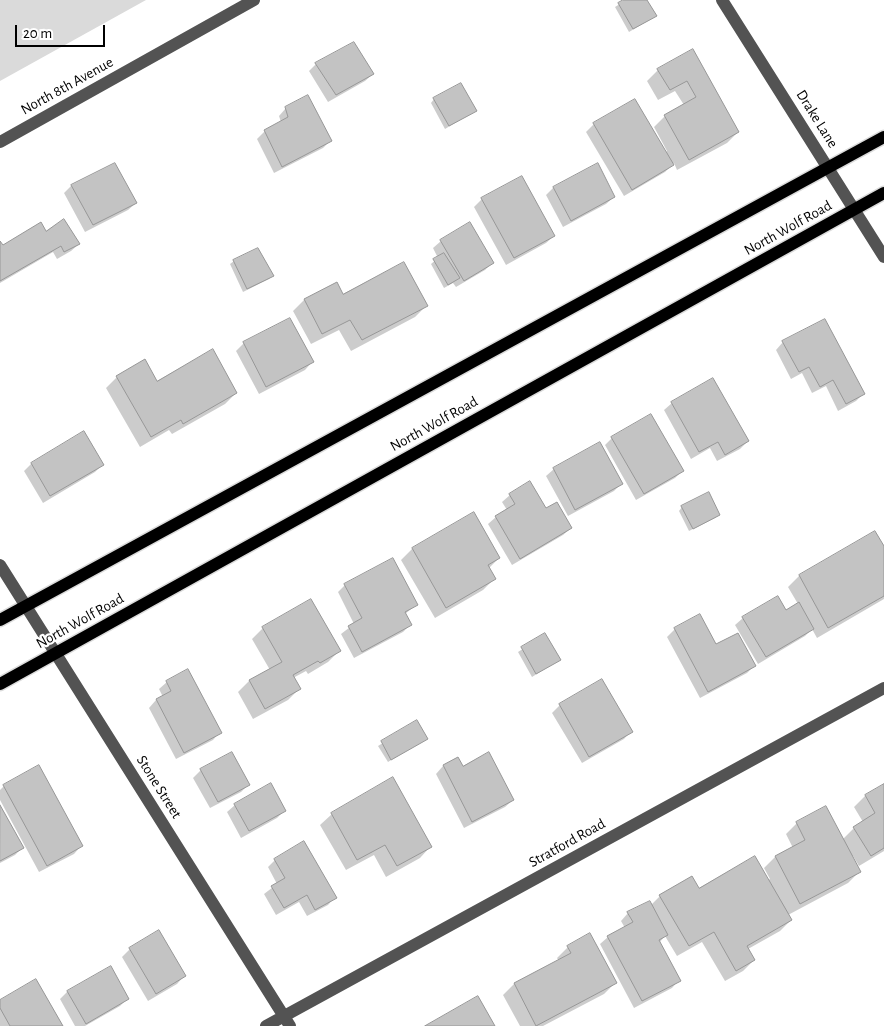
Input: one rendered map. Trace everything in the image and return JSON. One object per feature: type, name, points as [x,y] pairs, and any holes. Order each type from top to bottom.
[{"type":"main road","points":[[0,620],[884,137]]},
{"type":"main road","name":"North Wolf Road","points":[[0,684],[884,193]]},
{"type":"street","name":"North 8th Avenue","points":[[0,142],[254,0]]},
{"type":"street","name":"Drake Lane","points":[[722,0],[884,257]]},
{"type":"street","name":"Stone Street","points":[[0,565],[287,1021]]},
{"type":"street","name":"Stratford Road","points":[[266,1026],[287,1021],[884,688]]},
{"type":"shaded area","points":[[0,0],[146,0],[0,81]]},
{"type":"building","points":[[623,0],[647,0],[657,16],[633,29],[618,3]]},
{"type":"building","points":[[354,42],[374,74],[336,95],[315,63]]},
{"type":"building","points":[[693,49],[739,132],[689,160],[664,115],[696,97],[687,81],[670,90],[657,69]]},
{"type":"building","points":[[461,83],[477,111],[449,126],[433,98]]},
{"type":"building","points":[[308,95],[332,141],[282,167],[264,130],[288,117],[285,107]]},
{"type":"building","points":[[635,99],[674,165],[632,190],[593,123]]},
{"type":"building","points":[[115,163],[137,203],[93,225],[71,185]]},
{"type":"building","points":[[598,163],[615,197],[571,221],[553,187]]},
{"type":"building","points":[[522,176],[555,236],[514,258],[481,198]]},
{"type":"building","points":[[64,219],[80,244],[64,252],[61,246],[0,281],[0,241],[3,245],[41,222],[46,231]]},
{"type":"building","points":[[470,222],[494,263],[464,281],[440,240]]},
{"type":"building","points":[[258,248],[274,276],[247,289],[233,260]]},
{"type":"building","points":[[444,253],[460,278],[448,285],[433,259]]},
{"type":"building","points":[[404,262],[428,306],[362,340],[350,320],[322,334],[304,299],[337,282],[343,294]]},
{"type":"building","points":[[290,318],[314,362],[266,387],[243,342]]},
{"type":"building","points":[[825,319],[865,394],[846,404],[833,380],[820,387],[809,367],[799,372],[782,341]]},
{"type":"building","points":[[213,349],[237,393],[183,424],[181,420],[151,437],[116,376],[145,359],[157,381]]},
{"type":"building","points":[[713,378],[749,441],[725,455],[718,442],[699,452],[671,402]]},
{"type":"building","points":[[651,414],[684,471],[644,494],[611,437]]},
{"type":"building","points":[[84,431],[104,465],[50,496],[31,463]]},
{"type":"building","points":[[600,442],[623,484],[575,510],[553,468]]},
{"type":"building","points":[[530,481],[546,508],[557,502],[572,528],[520,559],[495,516],[515,504],[509,494]]},
{"type":"building","points":[[709,492],[720,515],[693,529],[681,506]]},
{"type":"building","points":[[474,512],[500,558],[488,565],[496,579],[446,608],[412,548]]},
{"type":"building","points":[[875,531],[884,546],[884,596],[828,628],[799,575]]},
{"type":"building","points":[[393,558],[418,605],[405,612],[412,625],[362,652],[348,626],[362,618],[344,584]]},
{"type":"building","points":[[778,596],[786,610],[799,602],[814,629],[766,657],[742,617]]},
{"type":"building","points":[[311,599],[341,651],[293,675],[301,689],[265,709],[249,680],[282,662],[262,627]]},
{"type":"building","points":[[700,614],[716,644],[738,633],[756,666],[708,692],[674,628]]},
{"type":"building","points":[[545,633],[561,660],[536,674],[521,647]]},
{"type":"building","points":[[188,669],[222,733],[184,753],[156,699],[171,691],[166,681]]},
{"type":"building","points":[[602,679],[633,732],[589,757],[559,704]]},
{"type":"building","points":[[417,720],[428,739],[391,760],[381,741]]},
{"type":"building","points":[[232,752],[250,785],[218,802],[200,769]]},
{"type":"building","points":[[489,752],[514,800],[472,822],[443,765],[458,757],[463,766]]},
{"type":"building","points":[[39,765],[83,846],[47,866],[3,785]]},
{"type":"building","points":[[393,777],[432,847],[397,866],[385,845],[357,860],[331,813]]},
{"type":"building","points":[[271,783],[286,811],[249,831],[234,804]]},
{"type":"building","points":[[884,784],[884,848],[871,856],[853,827],[875,813],[865,795]]},
{"type":"building","points":[[0,805],[24,848],[0,861]]},
{"type":"building","points":[[826,806],[861,872],[800,904],[775,856],[805,840],[796,822]]},
{"type":"building","points":[[304,841],[337,898],[315,910],[307,895],[284,908],[271,886],[285,878],[274,859]]},
{"type":"building","points":[[755,856],[792,920],[747,946],[755,960],[736,971],[714,932],[689,946],[659,895],[692,876],[699,888]]},
{"type":"building","points":[[650,901],[668,935],[659,940],[681,981],[642,1001],[607,936],[633,922],[627,912]]},
{"type":"building","points":[[159,930],[186,976],[156,994],[129,948]]},
{"type":"building","points":[[590,933],[617,983],[536,1026],[514,983],[571,953],[567,946]]},
{"type":"building","points":[[111,966],[129,999],[86,1024],[67,991]]},
{"type":"building","points":[[36,979],[63,1026],[10,1026],[0,1008],[0,1000]]},
{"type":"building","points":[[478,996],[495,1026],[425,1026]]}]
